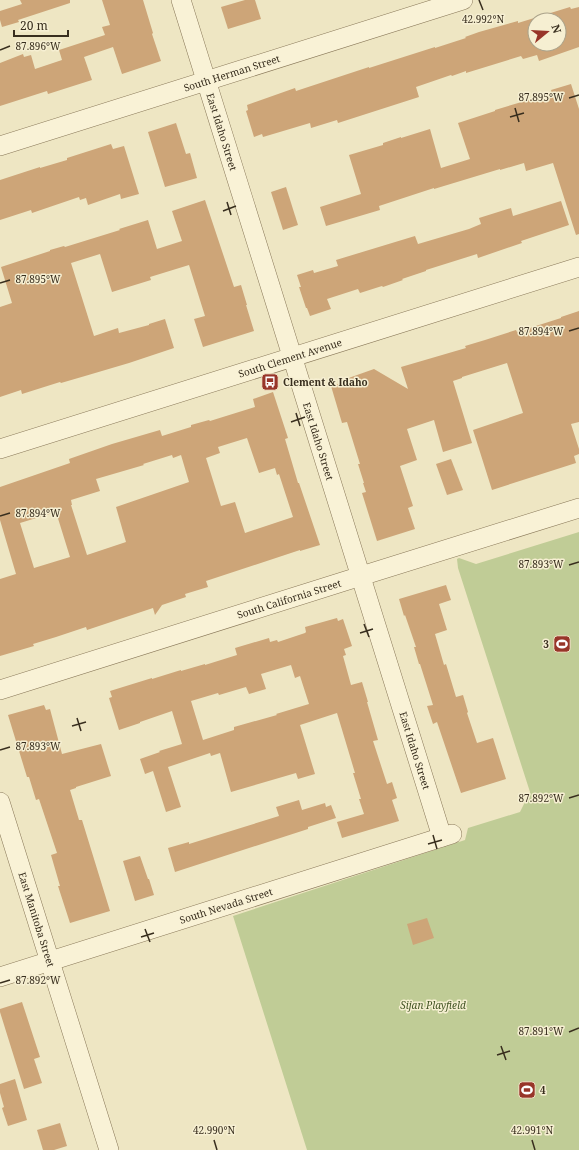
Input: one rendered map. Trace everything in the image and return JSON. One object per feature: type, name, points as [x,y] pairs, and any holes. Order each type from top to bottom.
[{"type":"street","name":"East Idaho Street","points":[[181,0],[361,576],[447,835]]},
{"type":"street","name":"South Herman Street","points":[[0,146],[463,0]]},
{"type":"street","name":"South Clement Avenue","points":[[0,449],[579,267]]},
{"type":"street","name":"South California Street","points":[[0,690],[579,508]]},
{"type":"street","name":"East Manitoba Street","points":[[0,802],[109,1150]]},
{"type":"street","name":"South Nevada Street","points":[[0,977],[447,835]]},
{"type":"green space","name":"Sijan Playfield","points":[[579,532],[579,1150],[307,1150],[233,916],[465,840],[468,828],[520,812],[530,792],[458,568],[457,559],[459,558],[476,564]]},
{"type":"building","points":[[20,0],[70,0],[70,3],[18,20],[19,22],[2,27],[0,11],[22,4]]},
{"type":"building","points":[[102,0],[143,0],[161,61],[122,74],[113,47],[84,57],[92,80],[48,94],[47,91],[0,106],[0,63],[23,54],[24,57],[31,55],[35,69],[62,60],[59,50],[105,35],[102,27],[110,25]]},
{"type":"building","points":[[245,0],[255,0],[261,19],[228,29],[221,7]]},
{"type":"building","points":[[570,7],[571,9],[579,7],[579,47],[567,51],[567,12],[554,12]]},
{"type":"building","points":[[527,20],[527,52],[565,52],[539,61],[537,55],[523,59],[521,56],[466,73],[466,71],[452,76],[451,75],[416,87],[419,97],[338,123],[337,120],[311,128],[310,123],[263,137],[262,134],[254,137],[246,111],[248,110],[247,105],[295,88],[296,91],[369,67],[435,48],[479,32],[518,21],[518,23]]},
{"type":"building","points":[[571,84],[579,109],[579,234],[576,235],[553,163],[526,171],[524,163],[500,169],[379,206],[380,210],[326,226],[320,207],[361,194],[349,155],[383,145],[383,143],[401,137],[430,129],[441,168],[470,159],[458,123],[552,93],[551,90]]},
{"type":"building","points":[[176,123],[186,154],[190,153],[197,178],[165,187],[148,132]]},
{"type":"building","points":[[111,144],[113,149],[124,146],[139,194],[121,199],[120,194],[88,205],[86,198],[80,200],[79,197],[32,213],[31,210],[0,220],[0,180],[67,160],[67,158]]},
{"type":"building","points":[[286,187],[298,225],[283,230],[271,192]]},
{"type":"building","points":[[205,200],[234,287],[241,285],[254,331],[203,347],[194,319],[205,316],[189,265],[150,277],[151,280],[112,292],[100,254],[71,263],[94,336],[118,328],[119,333],[165,319],[174,348],[129,363],[22,394],[21,390],[0,397],[0,307],[12,303],[1,267],[50,250],[65,247],[148,220],[157,249],[182,241],[172,211]]},
{"type":"building","points":[[561,201],[569,225],[521,241],[522,243],[478,258],[477,254],[426,270],[383,287],[382,286],[360,293],[358,289],[327,299],[331,309],[310,316],[306,308],[299,287],[301,287],[297,275],[313,270],[314,273],[338,266],[336,260],[415,236],[418,244],[469,229],[481,224],[479,218],[511,208],[513,216]]},
{"type":"building","points":[[579,311],[579,422],[571,424],[579,449],[579,454],[574,456],[576,463],[492,490],[473,430],[523,413],[507,363],[462,377],[453,381],[472,443],[443,452],[434,420],[407,429],[417,460],[400,466],[413,506],[408,508],[415,529],[377,541],[362,493],[366,492],[358,464],[360,464],[347,422],[342,423],[331,386],[374,369],[408,389],[401,367],[466,348],[465,346],[516,330],[517,332]]},
{"type":"building","points":[[273,392],[288,438],[285,439],[298,483],[320,545],[300,550],[206,581],[208,587],[185,594],[186,597],[162,605],[155,615],[153,608],[87,630],[86,627],[33,644],[34,646],[0,656],[0,579],[16,574],[0,520],[0,487],[70,463],[69,459],[112,444],[160,430],[162,436],[191,427],[191,425],[210,421],[255,407],[253,399]],"holes":[[[247,438],[259,473],[275,468],[277,475],[279,474],[293,517],[245,533],[235,502],[221,506],[206,458],[220,453],[218,447]],[[172,455],[173,458],[181,455],[189,482],[116,507],[126,542],[87,555],[71,505],[71,500],[100,491],[96,479],[144,465],[143,464]],[[56,512],[70,557],[34,568],[20,523]]]},
{"type":"building","points":[[451,459],[463,490],[447,495],[436,464]]},
{"type":"building","points":[[446,585],[451,600],[439,604],[447,630],[435,634],[444,665],[446,664],[456,697],[463,695],[477,743],[493,738],[506,779],[461,793],[437,722],[433,724],[427,706],[433,705],[414,647],[416,647],[399,599]]},
{"type":"building","points":[[337,618],[338,621],[343,619],[352,646],[344,649],[346,655],[343,656],[351,685],[362,682],[378,740],[373,741],[387,784],[392,782],[397,798],[392,800],[399,821],[342,838],[337,822],[364,814],[353,773],[355,773],[337,713],[300,725],[315,774],[298,779],[296,773],[231,792],[220,753],[211,756],[210,753],[168,767],[181,807],[166,812],[153,771],[145,774],[140,759],[182,744],[172,711],[119,730],[109,698],[112,697],[110,691],[237,655],[235,648],[269,638],[270,642],[277,640],[278,642],[305,633],[305,627]],"holes":[[[291,665],[295,678],[300,676],[309,704],[234,727],[234,730],[203,740],[191,701],[246,687],[249,694],[266,689],[261,674]]]},
{"type":"building","points":[[44,705],[46,710],[50,709],[62,754],[101,744],[111,776],[70,790],[79,820],[82,820],[110,911],[70,923],[58,886],[60,886],[51,855],[57,853],[39,799],[36,800],[29,777],[27,777],[8,715]]},
{"type":"building","points":[[299,800],[302,810],[325,803],[326,807],[331,805],[336,818],[308,827],[308,829],[175,872],[168,848],[189,842],[189,844],[279,816],[276,807]]},
{"type":"building","points":[[140,856],[154,895],[135,901],[123,861]]},
{"type":"building","points":[[427,918],[434,938],[413,945],[407,924]]},
{"type":"building","points":[[22,1002],[40,1057],[34,1059],[42,1083],[24,1089],[0,1012],[0,1009]]},
{"type":"building","points":[[15,1079],[27,1120],[8,1126],[2,1108],[4,1107],[0,1093],[0,1084]]},
{"type":"building","points":[[60,1123],[67,1146],[54,1150],[43,1150],[37,1130]]},
{"type":"place","name":"Clement & Idaho","points":[[270,382]]},
{"type":"place","name":"3","points":[[562,644]]},
{"type":"place","name":"4","points":[[527,1090]]}]
